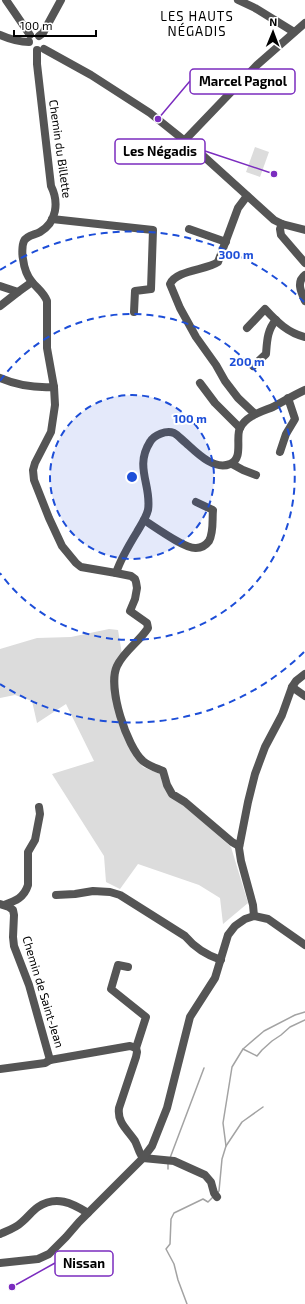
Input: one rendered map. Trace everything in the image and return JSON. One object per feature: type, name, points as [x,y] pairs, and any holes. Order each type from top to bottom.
[{"type":"street","points":[[6,0],[30,38],[40,50],[120,93],[150,113],[185,140],[267,215],[282,224],[305,230]]},
{"type":"street","points":[[0,35],[24,42],[34,33],[39,36],[43,33],[61,0]]},
{"type":"street","points":[[238,0],[255,8],[294,32]]},
{"type":"street","points":[[185,140],[257,65],[305,23]]},
{"type":"street","name":"Chemin du Billette","points":[[39,36],[44,44],[40,50],[37,64],[51,186],[56,201],[56,210],[52,219]]},
{"type":"street","points":[[247,196],[238,208],[218,262],[213,266],[191,271],[177,277],[172,280],[170,284],[180,308],[196,337],[238,398],[255,414]]},
{"type":"street","points":[[134,312],[135,291],[151,289],[153,230],[52,219],[40,232],[27,238],[24,242],[23,258],[26,272],[32,282],[45,294],[47,301],[47,348],[54,387],[55,405],[50,432],[33,470],[34,480],[62,546],[67,554],[76,563],[82,567],[116,572],[131,576],[135,579],[137,588],[135,599],[130,611],[141,618],[148,628],[145,634],[124,656],[116,668],[115,673],[115,697],[118,711],[133,749],[144,762],[163,771],[167,785],[172,794],[185,802],[232,842],[239,846]]},
{"type":"street","points":[[282,224],[280,229],[281,235],[305,263]]},
{"type":"street","points":[[189,229],[226,242]]},
{"type":"street","points":[[305,275],[302,277],[299,288],[305,301]]},
{"type":"street","points":[[0,306],[32,282]]},
{"type":"street","points":[[1,284],[18,292]]},
{"type":"street","points":[[247,328],[265,309],[294,334],[305,337]]},
{"type":"street","points":[[253,366],[266,354],[268,335],[272,324],[276,320]]},
{"type":"street","points":[[0,378],[44,388],[54,387]]},
{"type":"street","points":[[200,383],[216,403],[240,428]]},
{"type":"street","points":[[232,464],[238,452],[240,428],[246,421],[255,414],[305,390]]},
{"type":"street","points":[[280,452],[286,434],[296,419],[288,398]]},
{"type":"street","points":[[116,572],[120,560],[148,512],[149,502],[143,473],[143,462],[150,441],[158,435],[166,432],[174,433],[208,461],[220,465],[232,464],[256,475]]},
{"type":"street","points":[[144,520],[187,546],[196,548],[205,546],[210,540],[213,510],[196,502]]},
{"type":"street","points":[[254,916],[253,905],[241,860],[239,846],[255,774],[265,747],[282,715],[292,687],[296,681],[305,674]]},
{"type":"street","points":[[292,687],[305,696]]},
{"type":"street","points":[[2,904],[20,898],[27,890],[28,852],[35,840],[40,814],[39,807]]},
{"type":"street","points":[[56,895],[93,891],[110,892],[120,895],[185,936],[193,945],[205,954],[221,960]]},
{"type":"street","name":"Chemin de Saint-Jean","points":[[2,904],[9,907],[14,916],[12,937],[14,946],[29,985],[50,1060],[130,1046],[136,1048]]},
{"type":"street","points":[[0,1263],[38,1259],[49,1254],[143,1158],[152,1146],[167,1108],[190,1017],[215,978],[228,935],[235,926],[245,919],[254,916],[268,919],[305,946]]},
{"type":"street","points":[[128,967],[118,965],[111,989],[146,1017],[136,1048],[136,1057],[118,1114],[120,1120],[135,1142],[143,1158]]},
{"type":"street","points":[[0,1069],[45,1063],[50,1060]]},
{"type":"street","points":[[143,1158],[174,1161],[205,1175],[211,1182],[215,1195]]},
{"type":"street","points":[[0,1234],[21,1223],[39,1206],[51,1202],[66,1201],[76,1204],[88,1213]]},
{"type":"shaded area","points":[[255,147],[269,152],[260,177],[246,172]]},
{"type":"shaded area","points":[[109,629],[118,630],[122,654],[113,670],[130,749],[143,767],[160,774],[169,796],[183,804],[231,847],[248,903],[223,924],[220,898],[199,885],[138,864],[120,889],[106,882],[104,856],[52,774],[94,761],[66,704],[37,723],[32,701],[15,695],[0,698],[0,649],[37,638],[71,637]]},
{"type":"waterway","points":[[226,1146],[223,1123],[232,1067],[243,1049],[264,1031],[295,1015],[305,1012]]},
{"type":"waterway","points":[[243,1049],[257,1056],[272,1041],[290,1027],[305,1020]]},
{"type":"waterway","points":[[170,1158],[204,1068]]},
{"type":"waterway","points":[[218,1192],[222,1159],[226,1146],[242,1122],[263,1107]]},
{"type":"waterway","points":[[168,1163],[168,1169]]},
{"type":"waterway","points":[[187,1304],[174,1264],[166,1249],[170,1244],[171,1219],[174,1213],[203,1199],[208,1202],[214,1196]]},
{"type":"place","name":"Marcel Pagnol","points":[[158,119]]},
{"type":"place","name":"Les Négadis","points":[[274,174]]},
{"type":"place","name":"Nissan","points":[[12,1287]]},
{"type":"district","name":"LES HAUTS NÉGADIS","points":[[197,24]]}]
